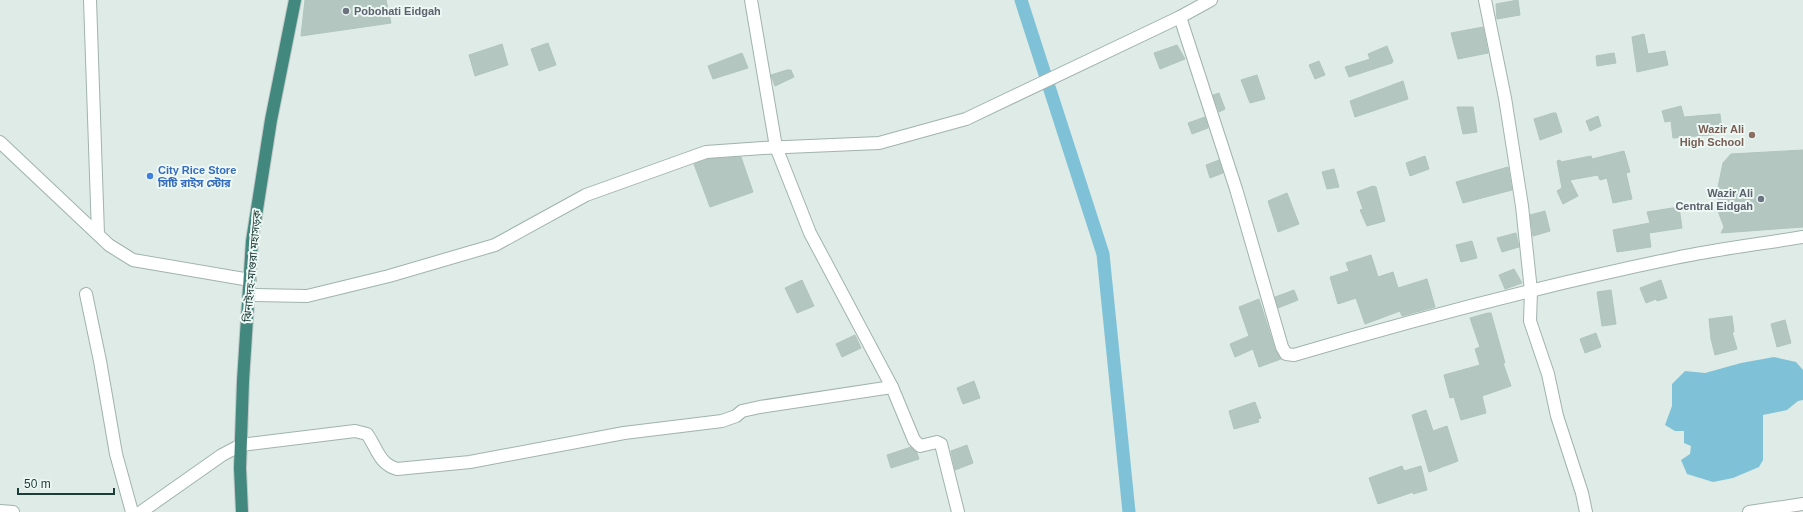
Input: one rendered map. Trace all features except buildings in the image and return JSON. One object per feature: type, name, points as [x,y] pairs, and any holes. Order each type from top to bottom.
[{"type":"highway","name":"ঝিনাইদহ-মাগুরা মহাসড়ক","points":[[242,512],[241,445],[243,381],[252,242],[271,120],[295,0]]},
{"type":"street","points":[[90,0],[98,234]]},
{"type":"street","points":[[751,0],[776,147],[810,233],[892,387],[917,444],[920,446],[937,442],[941,444],[958,512]]},
{"type":"street","points":[[249,295],[307,296],[389,276],[495,245],[586,195],[706,152],[776,147],[879,143],[966,119],[1180,17],[1211,0]]},
{"type":"street","points":[[1485,0],[1505,98],[1522,206],[1531,291],[1530,321],[1546,368],[1565,446],[1582,492],[1586,512]]},
{"type":"street","points":[[1180,17],[1236,189],[1282,347],[1286,354],[1294,355],[1383,329],[1531,291],[1676,258],[1803,238]]},
{"type":"street","points":[[0,142],[109,245],[133,260],[250,280]]},
{"type":"street","points":[[86,294],[100,361],[116,454],[132,512]]},
{"type":"street","points":[[141,512],[222,455],[241,445],[355,431],[367,434],[382,461],[388,467],[397,469],[470,462],[624,433],[722,421],[736,416],[742,411],[760,407],[892,387]]},
{"type":"street","points":[[1749,512],[1803,504]]},
{"type":"street","points":[[0,511],[13,512]]},
{"type":"water","points":[[1774,357],[1796,362],[1803,370],[1803,400],[1798,401],[1787,410],[1763,415],[1763,460],[1759,467],[1733,478],[1713,482],[1687,474],[1681,460],[1690,454],[1691,446],[1684,443],[1684,431],[1675,431],[1665,425],[1672,406],[1672,384],[1685,371],[1705,373],[1741,363]]},
{"type":"waterway","points":[[1021,0],[1103,254],[1129,512]]},
{"type":"place","name":"Pobohati Eidgah","points":[[346,11]]},
{"type":"place","name":"Wazir Ali High School","points":[[1752,135]]},
{"type":"place","name":"City Rice Store সিটি রাইস স্টোর","points":[[150,176]]},
{"type":"place","name":"Wazir Ali Central Eidgah","points":[[1761,199]]}]
